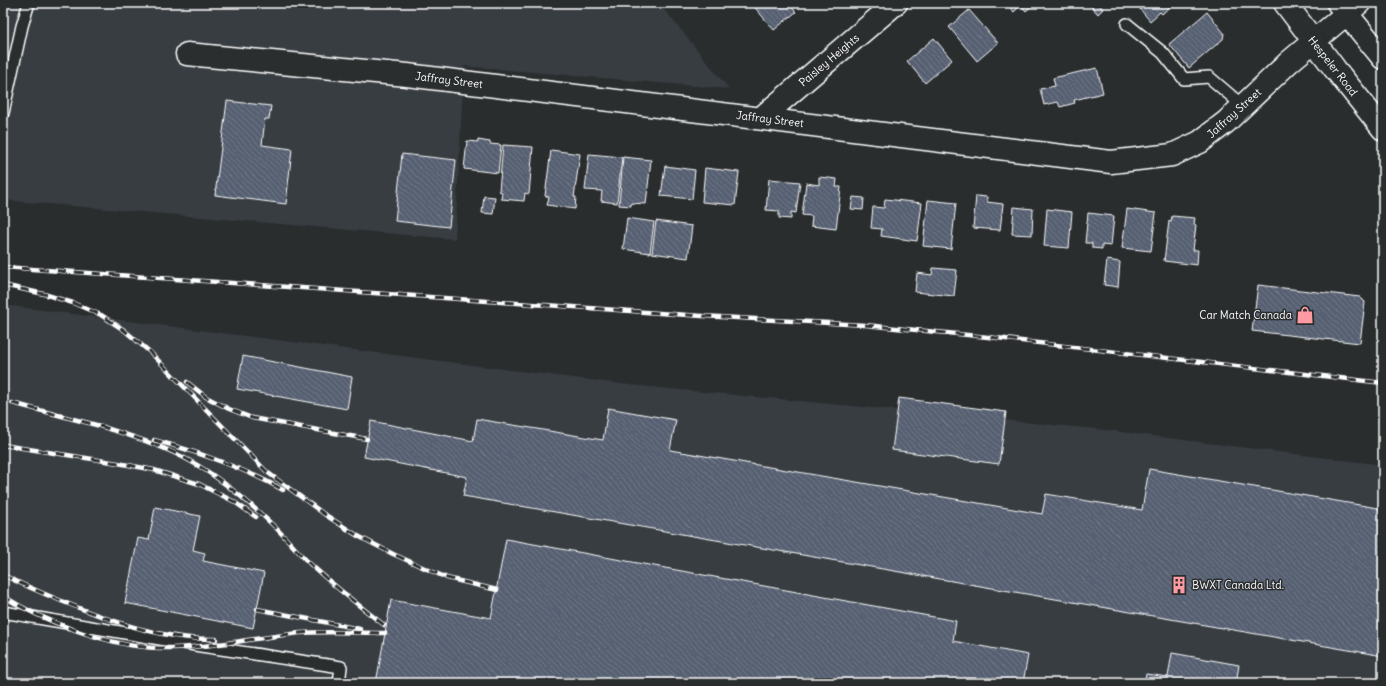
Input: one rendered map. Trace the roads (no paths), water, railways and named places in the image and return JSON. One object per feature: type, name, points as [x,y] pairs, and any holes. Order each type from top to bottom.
[{"type":"street","name":"Paisley Heights","points":[[761,118],[896,3]]},
{"type":"street","name":"Hespeler Road","points":[[1285,3],[1383,129]]},
{"type":"street","name":"Jaffray Street","points":[[186,54],[407,75],[1111,162],[1172,155],[1200,142],[1226,122],[1288,62],[1314,41],[1348,7]]},
{"type":"street","points":[[1348,7],[1383,58]]},
{"type":"lane","points":[[3,113],[22,26],[29,3]]},
{"type":"lane","points":[[1127,24],[1163,53],[1184,79],[1209,77],[1243,106]]},
{"type":"lane","points":[[3,612],[201,646],[341,667],[339,683]]},
{"type":"railway","points":[[3,267],[702,316],[865,325],[988,337],[1383,383]]},
{"type":"railway","points":[[3,285],[44,294],[73,303],[101,315],[124,330],[151,353],[267,472],[324,514],[358,536],[393,554],[447,578],[497,590]]},
{"type":"railway","points":[[187,382],[206,397],[229,409],[252,418],[367,439]]},
{"type":"railway","points":[[12,403],[104,427]]},
{"type":"railway","points":[[100,426],[168,450],[213,475],[246,500],[280,532],[309,563],[384,625]]},
{"type":"railway","points":[[154,440],[220,461],[269,482],[283,490]]},
{"type":"railway","points":[[3,445],[154,470],[199,484],[233,501],[256,517]]},
{"type":"railway","points":[[3,575],[69,604],[129,626],[181,637],[216,639]]},
{"type":"railway","points":[[3,596],[37,615],[78,631],[99,638],[139,647],[193,647],[300,633],[385,633]]},
{"type":"railway","points":[[257,609],[360,629]]},
{"type":"place","name":"Car Match Canada","points":[[1305,315]]},
{"type":"place","name":"BWXT Canada Ltd.","points":[[1179,585]]}]
